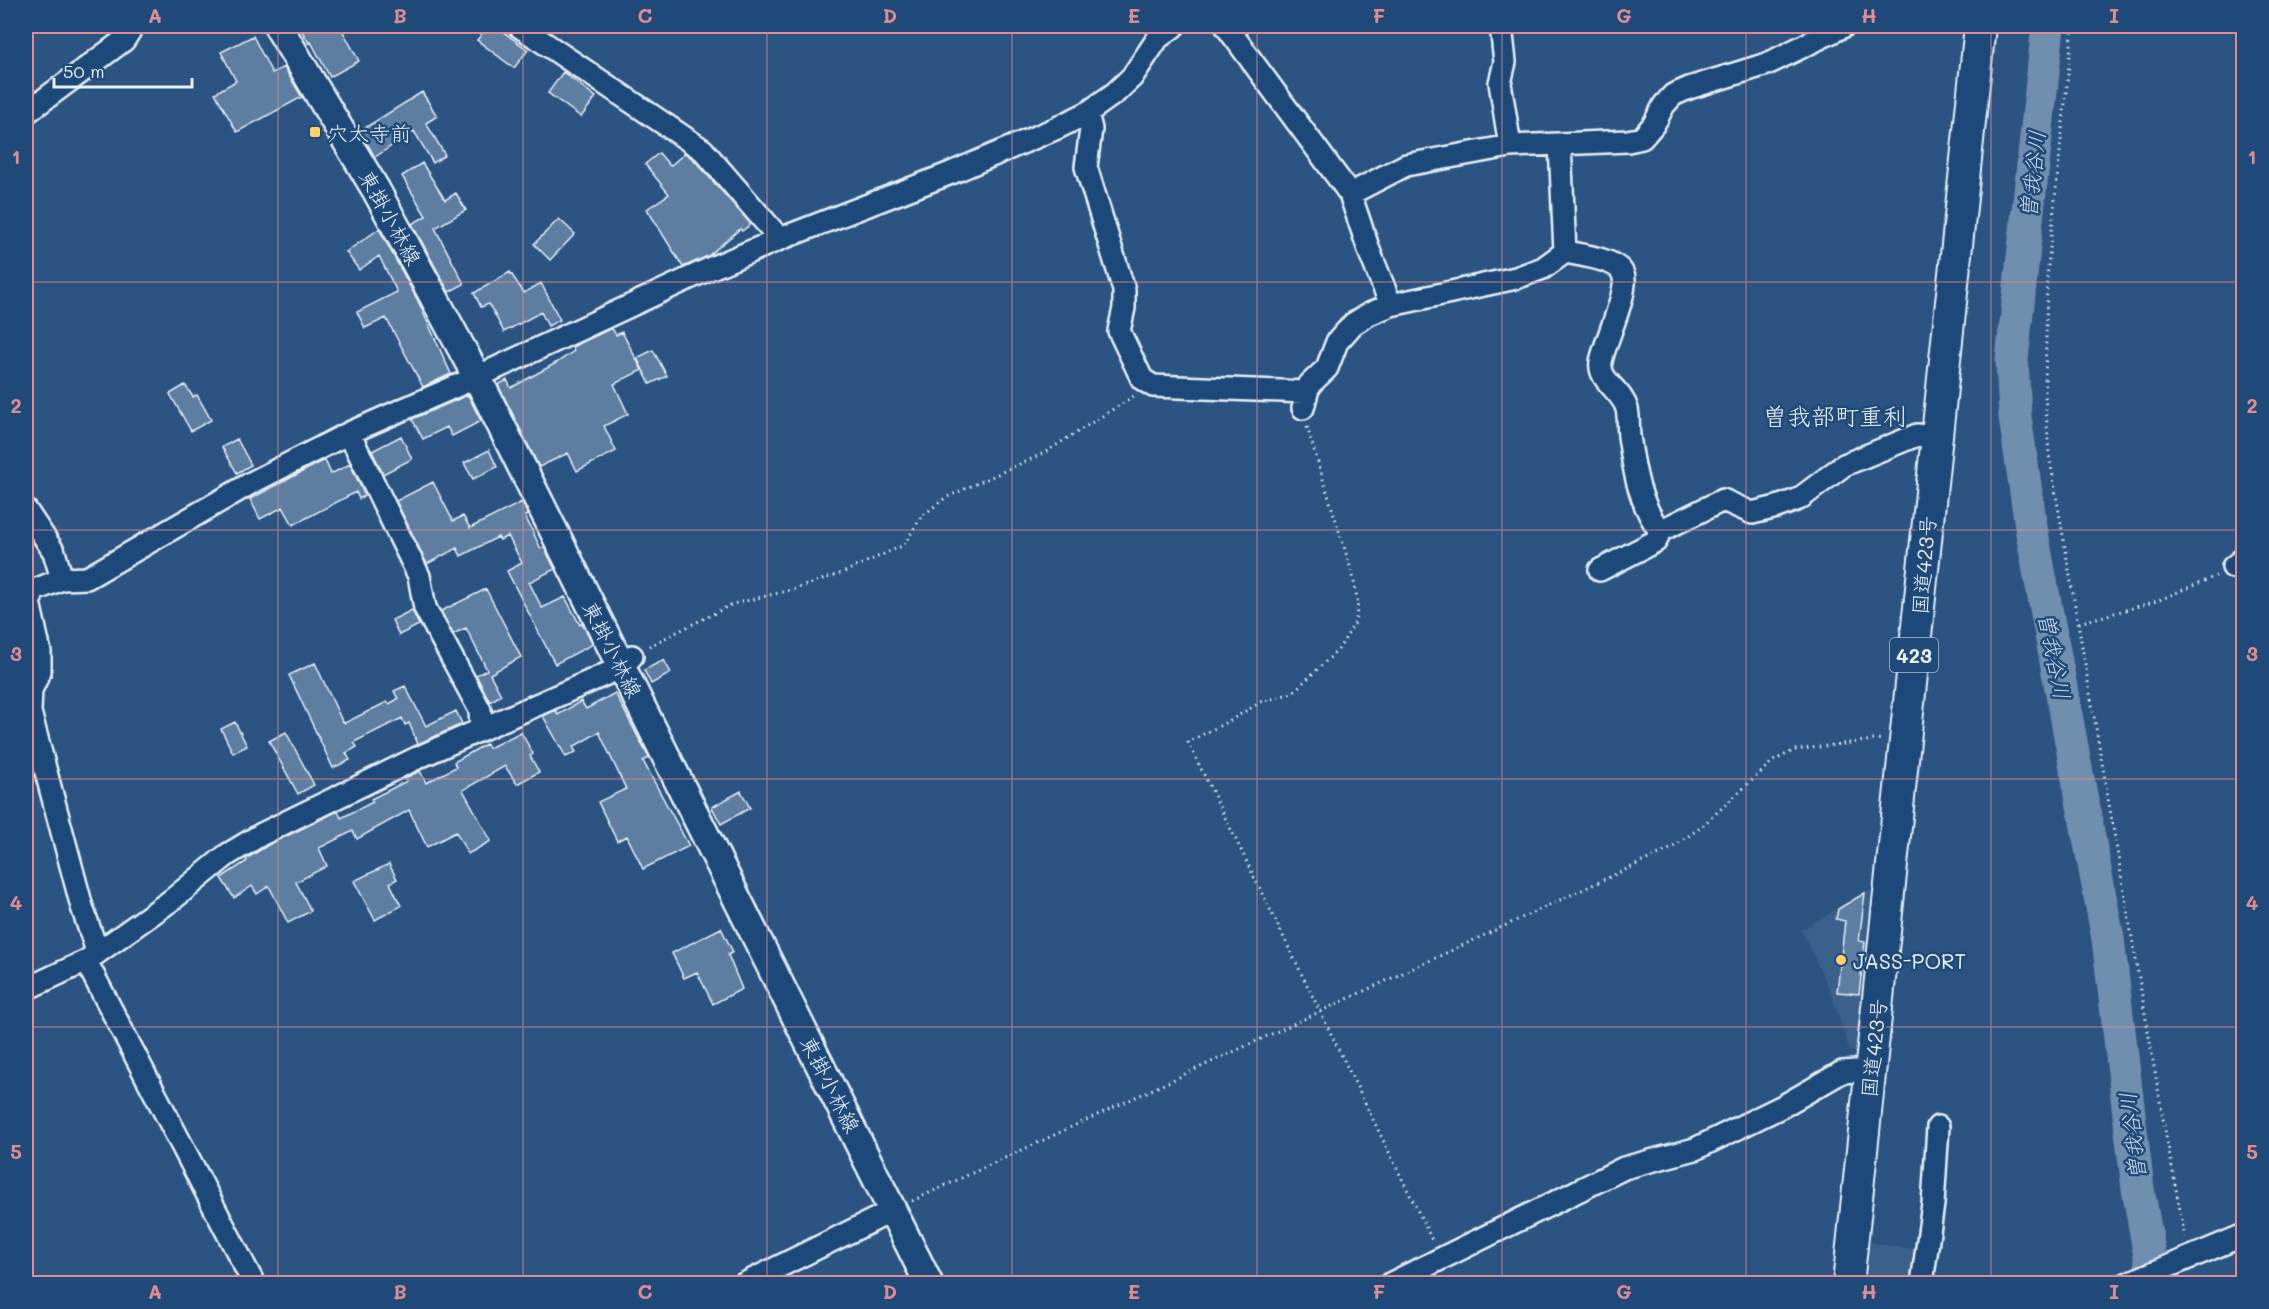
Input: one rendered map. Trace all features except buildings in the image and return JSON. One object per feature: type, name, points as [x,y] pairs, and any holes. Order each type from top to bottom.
[{"type":"highway","name":"国道423号","points":[[1848,1284],[1980,26]]},
{"type":"main road","name":"東掛小林線","points":[[278,26],[376,190],[627,661],[929,1284]]},
{"type":"street","points":[[26,114],[124,40],[133,26]]},
{"type":"street","points":[[519,26],[704,150],[780,239]]},
{"type":"street","points":[[254,1284],[92,956],[82,907],[30,712],[31,690],[40,670],[29,602],[35,590],[62,579],[87,578],[251,483],[349,433],[477,377],[709,269],[951,173],[1057,128],[1087,113],[1132,77],[1158,38],[1174,26]]},
{"type":"street","points":[[1226,26],[1350,194],[1370,254],[1391,305]]},
{"type":"street","points":[[1501,26],[1505,62],[1500,83],[1510,146]]},
{"type":"street","points":[[1350,194],[1406,165],[1510,146],[1628,141],[1641,138],[1654,124],[1664,105],[1673,95],[1767,64],[1844,26]]},
{"type":"street","points":[[1087,113],[1091,129],[1086,167],[1124,290],[1124,308],[1119,331],[1142,379],[1153,386],[1304,400],[1309,385],[1327,368],[1338,342],[1353,324],[1369,314],[1391,305],[1516,278],[1542,268],[1565,252],[1600,259],[1621,270],[1625,277],[1620,301],[1600,365],[1606,380],[1621,393],[1627,408],[1639,490],[1647,514],[1660,531]]},
{"type":"street","points":[[1560,144],[1565,252]]},
{"type":"street","points":[[349,433],[419,576],[425,608],[480,710],[480,730]]},
{"type":"street","points":[[1600,570],[1656,541],[1660,531],[1724,500],[1752,513],[1777,507],[1799,499],[1844,465],[1917,435],[1936,437]]},
{"type":"street","points":[[26,510],[54,552],[62,579]]},
{"type":"street","points":[[26,989],[92,956],[173,899],[227,855],[253,839],[417,758],[627,661]]},
{"type":"street","points":[[1390,1284],[1624,1168],[1695,1149],[1783,1106],[1842,1072],[1871,1070]]},
{"type":"street","points":[[1926,1284],[1923,1276],[1934,1204],[1938,1127]]},
{"type":"street","points":[[744,1284],[894,1210]]},
{"type":"street","points":[[2126,1284],[2244,1234]]},
{"type":"path","points":[[2073,26],[2047,276],[2045,394],[2049,454],[2185,1258]]},
{"type":"path","points":[[627,661],[733,604],[795,589],[842,573],[904,545],[921,518],[945,498],[1044,453],[1143,390],[1147,384]]},
{"type":"path","points":[[1304,400],[1308,434],[1353,576],[1358,604],[1355,623],[1338,650],[1292,693],[1261,702],[1229,722],[1188,742],[1441,1258]]},
{"type":"path","points":[[2079,623],[2157,601],[2238,563]]},
{"type":"path","points":[[894,1210],[1670,849],[1700,828],[1773,761],[1795,750],[1906,736]]},
{"type":"shaded area","name":"JASS-PORT","points":[[1874,890],[1856,1051],[1850,1051],[1830,991],[1801,930],[1868,891]]},
{"type":"shaded area","points":[[1864,1242],[1913,1249],[1909,1283],[1859,1284]]},
{"type":"waterway","name":"曽我谷川","points":[[2048,26],[2012,359],[2015,417],[2032,533],[2108,939],[2138,1189],[2155,1284]]},
{"type":"place","name":"穴太寺前","points":[[315,132]]},
{"type":"place","name":"JASS-PORT","points":[[1841,960]]},
{"type":"district","name":"曽我部町重利","points":[[1835,415]]}]
